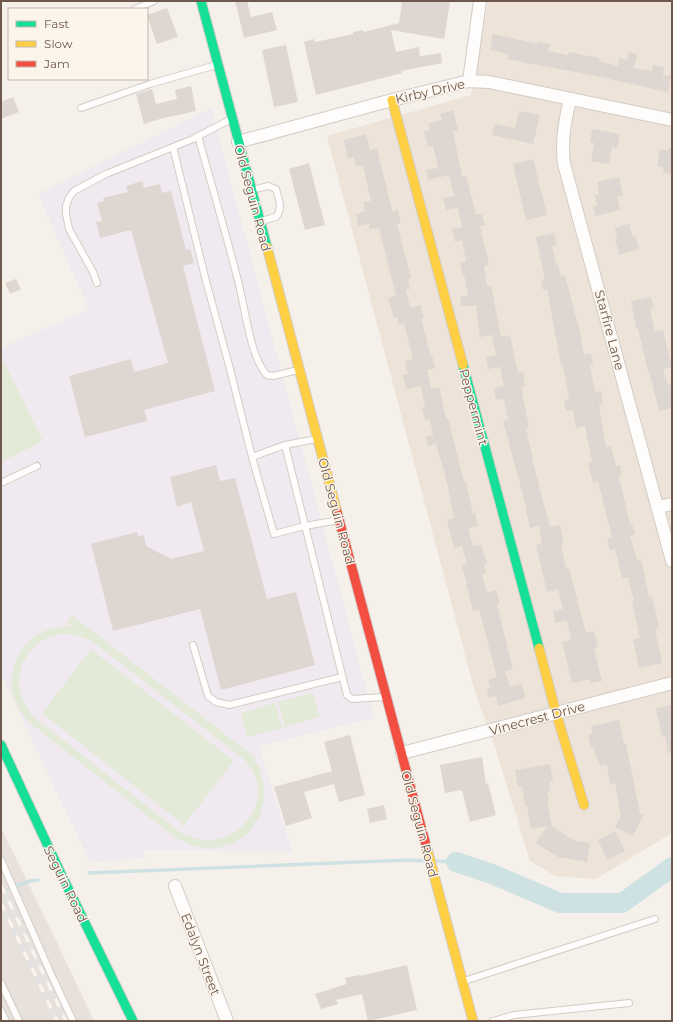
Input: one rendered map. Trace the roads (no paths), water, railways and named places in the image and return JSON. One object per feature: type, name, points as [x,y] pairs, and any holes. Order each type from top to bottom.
[{"type":"street","name":"Old Seguin Road","points":[[201,1],[473,1021]]},
{"type":"street","points":[[469,81],[480,1]]},
{"type":"street","name":"Kirby Drive","points":[[238,142],[392,100],[469,81],[490,82],[672,120]]},
{"type":"street","name":"Starfire Lane","points":[[570,99],[562,142],[564,164],[672,561]]},
{"type":"street","name":"Peppermint","points":[[392,100],[556,713],[584,805]]},
{"type":"street","points":[[658,507],[672,504]]},
{"type":"street","name":"Vinecrest Drive","points":[[402,753],[672,683]]},
{"type":"street","name":"Seguin Road","points":[[1,746],[61,874],[133,1021]]},
{"type":"street","name":"Edalyn Street","points":[[175,886],[227,1021]]},
{"type":"lane","points":[[137,8],[154,1]]},
{"type":"lane","points":[[81,108],[144,86],[218,64]]},
{"type":"lane","points":[[97,283],[93,272],[69,229],[66,206],[74,191],[106,174],[173,147],[232,119]]},
{"type":"lane","points":[[198,136],[238,279],[255,355],[262,370],[268,375],[273,376],[299,370]]},
{"type":"lane","points":[[173,147],[206,281],[252,457],[274,534],[305,526],[339,520]]},
{"type":"lane","points":[[251,190],[268,186],[276,189],[281,206],[280,212],[276,217],[260,222]]},
{"type":"lane","points":[[252,457],[285,445],[318,438]]},
{"type":"lane","points":[[285,445],[347,696],[352,699],[387,697]]},
{"type":"lane","points":[[1,483],[38,466]]},
{"type":"lane","points":[[192,645],[208,696],[216,702],[229,705],[342,678]]},
{"type":"lane","points":[[1,860],[50,972],[74,1021]]},
{"type":"lane","points":[[462,981],[655,919]]},
{"type":"lane","points":[[1,983],[19,1021]]},
{"type":"lane","points":[[492,1021],[514,1015],[629,1003]]},
{"type":"lane","points":[[1,1011],[6,1021]]},
{"type":"lane","points":[[526,1014],[527,1021]]},
{"type":"waterway","points":[[89,873],[408,860],[426,861]]},
{"type":"waterway","points":[[436,861],[456,862]]},
{"type":"waterway","points":[[456,862],[492,874],[560,903],[622,903],[672,867]]},
{"type":"waterway","points":[[8,889],[30,881],[38,880]]},
{"type":"railway","points":[[1,885],[66,1021]]},
{"type":"railway","points":[[1,903],[57,1021]]}]
